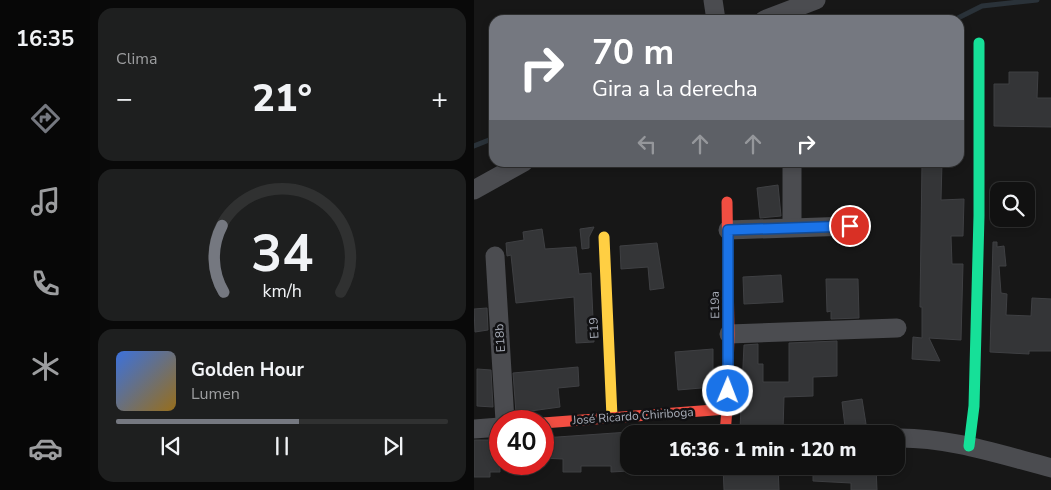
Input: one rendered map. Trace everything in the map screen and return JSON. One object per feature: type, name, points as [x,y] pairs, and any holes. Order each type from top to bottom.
[{"type":"street","points":[[713,0],[714,15]]},
{"type":"street","points":[[777,15],[816,0]]},
{"type":"street","points":[[969,446],[974,406],[979,216],[979,43]]},
{"type":"street","points":[[474,190],[515,167]]},
{"type":"street","points":[[792,167],[792,227]]},
{"type":"street","name":"E19a","points":[[726,202],[729,334],[727,409]]},
{"type":"street","points":[[728,230],[850,226]]},
{"type":"street","name":"E19","points":[[604,237],[612,417]]},
{"type":"street","name":"E18b","points":[[495,256],[504,410]]},
{"type":"street","points":[[729,334],[897,328]]},
{"type":"street","points":[[726,425],[727,409]]},
{"type":"street","name":"José Ricardo Chiriboga","points":[[554,422],[727,409]]},
{"type":"street","points":[[474,429],[489,428]]},
{"type":"street","points":[[905,437],[969,446],[1051,468]]},
{"type":"building","points":[[1009,72],[1038,72],[1037,98],[1052,98],[1052,127],[994,126],[994,84],[1009,84]]},
{"type":"building","points":[[922,167],[942,167],[941,200],[964,199],[963,236],[951,236],[952,264],[963,264],[961,340],[929,338],[940,361],[912,359],[913,337],[922,338],[922,307],[920,307]]},
{"type":"building","points":[[778,185],[781,216],[760,218],[757,188]]},
{"type":"building","points":[[594,227],[589,237],[589,248],[582,249],[580,229]]},
{"type":"building","points":[[542,229],[545,249],[576,247],[579,274],[591,273],[594,342],[576,343],[574,297],[516,303],[511,255],[507,256],[506,243],[524,240],[523,232]]},
{"type":"building","points":[[993,242],[997,242],[997,247],[1004,246],[1006,266],[999,266],[1001,293],[1007,294],[1006,315],[1031,316],[1032,298],[1052,299],[1052,351],[1029,351],[1029,354],[990,352]]},
{"type":"building","points":[[657,243],[664,288],[650,290],[648,267],[621,269],[620,246]]},
{"type":"building","points":[[781,275],[783,302],[744,304],[743,277]]},
{"type":"building","points":[[826,279],[858,279],[859,318],[831,319],[831,311],[827,312]]},
{"type":"building","points":[[487,308],[488,330],[475,332],[474,309]]},
{"type":"building","points":[[837,341],[837,376],[813,377],[813,396],[784,397],[783,425],[740,425],[744,345],[758,344],[758,364],[763,364],[763,382],[789,382],[789,343]]},
{"type":"building","points":[[713,349],[713,387],[678,390],[675,352]]},
{"type":"building","points":[[578,367],[579,386],[558,388],[560,407],[538,410],[516,410],[513,373]]},
{"type":"building","points":[[477,369],[491,370],[493,407],[477,406]]},
{"type":"building","points":[[862,399],[866,424],[845,425],[842,402]]},
{"type":"building","points":[[620,433],[620,472],[611,472],[611,466],[581,466],[581,472],[563,472],[563,459],[554,459],[554,437]]},
{"type":"building","points":[[474,440],[489,440],[490,477],[474,477]]},
{"type":"building","points":[[723,475],[778,475],[779,490],[724,490]]},
{"type":"building","points":[[813,475],[876,475],[877,490],[851,490],[851,483],[813,481]]},
{"type":"waterway","points":[[964,15],[982,6],[1037,0]]},
{"type":"waterway","points":[[474,146],[489,140]]},
{"type":"traffic: fast","points":[[969,446],[974,406],[979,216],[979,43]]},
{"type":"traffic: slow","points":[[604,237],[612,417]]},
{"type":"traffic: jam","points":[[727,202],[729,334],[727,409]]},
{"type":"traffic: jam","points":[[554,422],[727,409],[726,425]]},
{"type":"route","points":[[728,391],[728,230],[850,226]]}]
